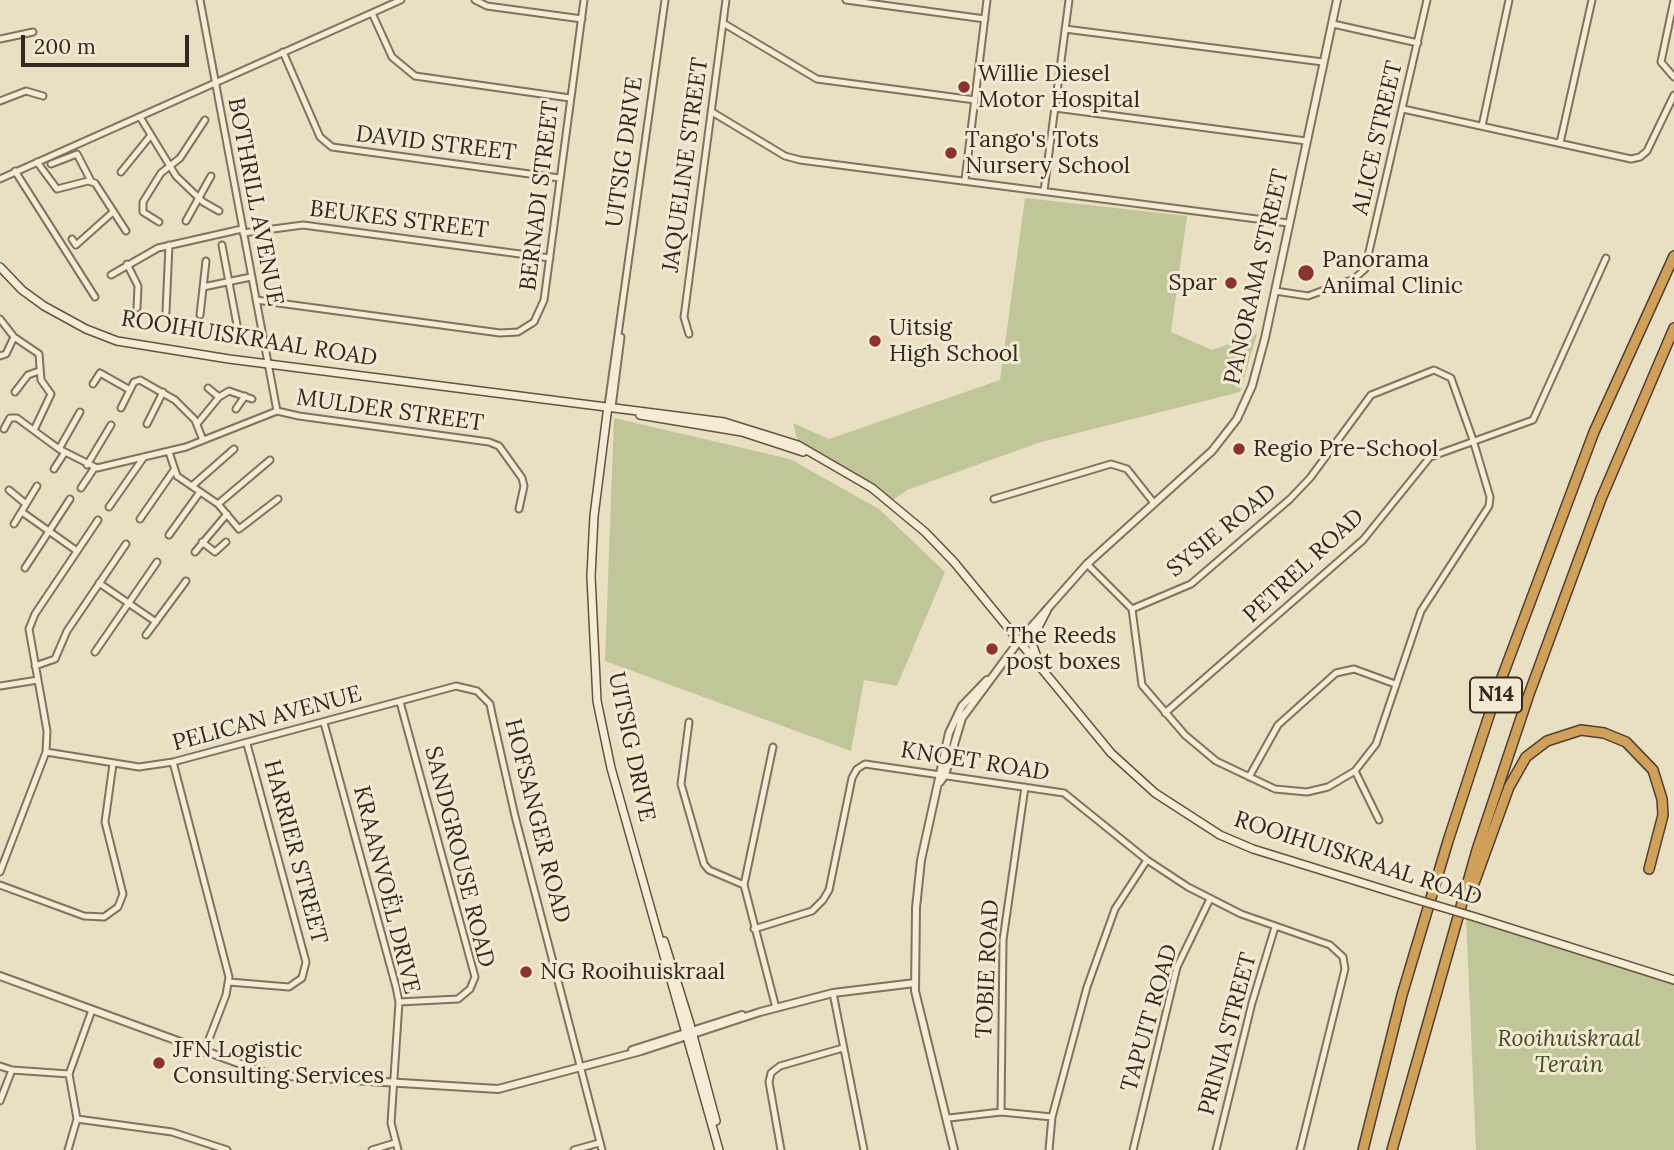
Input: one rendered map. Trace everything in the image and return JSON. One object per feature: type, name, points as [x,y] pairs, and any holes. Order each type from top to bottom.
[{"type":"highway","name":"N14","points":[[1363,1150],[1406,982],[1498,688],[1594,432],[1674,256]]},
{"type":"highway","name":"N14","points":[[1392,1150],[1477,850],[1541,660],[1601,499],[1674,328]]},
{"type":"highway","points":[[1417,1059],[1427,1037],[1467,902],[1509,787],[1522,764],[1536,748],[1568,732],[1592,731],[1626,742],[1640,755],[1653,770],[1662,799],[1659,836],[1649,869]]},
{"type":"main road","name":"ROOIHUISKRAAL ROAD","points":[[0,267],[44,306],[86,329],[117,341],[751,428],[798,445],[887,499],[938,546],[971,591],[1044,671],[1111,753],[1148,787],[1183,813],[1220,835],[1254,849],[1674,979]]},
{"type":"main road","name":"UITSIG DRIVE","points":[[610,409],[593,539],[592,651],[597,701],[611,768],[690,1034],[721,1150]]},
{"type":"main road","points":[[1044,671],[1031,646],[1035,631],[1047,610]]},
{"type":"street","name":"BOTHRILL AVENUE","points":[[200,0],[277,411]]},
{"type":"street","points":[[0,177],[401,0]]},
{"type":"street","points":[[475,0],[487,6],[582,19]]},
{"type":"street","name":"BERNADI STREET","points":[[256,300],[513,333],[534,322],[542,309],[550,258],[584,0]]},
{"type":"street","name":"UITSIG DRIVE","points":[[610,409],[665,0]]},
{"type":"street","name":"JAQUELINE STREET","points":[[690,334],[684,317],[726,0]]},
{"type":"street","points":[[846,0],[985,19]]},
{"type":"street","points":[[965,180],[987,0]]},
{"type":"street","points":[[1044,191],[1069,0]]},
{"type":"street","name":"PANORAMA STREET","points":[[954,1150],[949,1118],[915,983],[921,860],[958,726],[1018,643],[1087,564],[1227,435],[1252,386],[1265,338],[1337,0]]},
{"type":"street","name":"ALICE STREET","points":[[1275,291],[1308,296],[1354,279],[1363,272],[1427,0]]},
{"type":"street","points":[[1482,126],[1509,0]]},
{"type":"street","points":[[1560,143],[1592,0]]},
{"type":"street","points":[[1674,0],[1661,62],[1674,77]]},
{"type":"street","points":[[372,13],[392,57],[415,76],[570,98]]},
{"type":"street","points":[[723,23],[817,79],[975,100]]},
{"type":"street","points":[[1333,24],[1418,43]]},
{"type":"street","points":[[1065,29],[1323,62]]},
{"type":"street","points":[[0,39],[33,32]]},
{"type":"street","name":"DAVID STREET","points":[[283,52],[320,137],[328,145],[559,178]]},
{"type":"street","points":[[0,102],[26,91],[43,96]]},
{"type":"street","points":[[1402,109],[1630,159],[1640,157],[1647,151],[1674,95]]},
{"type":"street","points":[[1055,108],[1306,141]]},
{"type":"street","points":[[712,112],[785,156],[1288,222]]},
{"type":"street","points":[[140,117],[181,181],[219,211]]},
{"type":"street","points":[[159,222],[143,212],[142,205],[159,176],[180,158],[205,120]]},
{"type":"street","points":[[121,172],[151,135]]},
{"type":"street","points":[[51,164],[77,154],[91,181],[126,231]]},
{"type":"street","points":[[37,162],[57,189],[91,181]]},
{"type":"street","points":[[15,171],[95,297]]},
{"type":"street","points":[[186,221],[211,176]]},
{"type":"street","points":[[72,239],[76,245],[113,212]]},
{"type":"street","name":"BEUKES STREET","points":[[111,275],[152,250],[169,245],[243,231],[296,225],[550,258]]},
{"type":"street","points":[[222,244],[237,325]]},
{"type":"street","points":[[166,312],[169,245]]},
{"type":"street","name":"PETREL ROAD","points":[[1165,713],[1363,541],[1430,457],[1533,420],[1606,258]]},
{"type":"street","points":[[200,314],[206,261]]},
{"type":"street","points":[[127,264],[138,286],[137,308]]},
{"type":"street","points":[[203,287],[251,277]]},
{"type":"street","points":[[0,319],[14,337],[37,351],[42,383],[51,396],[35,428]]},
{"type":"street","points":[[0,356],[6,354],[14,337]]},
{"type":"street","name":"SYSIE ROAD","points":[[1132,609],[1191,584],[1290,499],[1310,478],[1371,396],[1434,370],[1449,376],[1473,440]]},
{"type":"street","points":[[15,392],[28,375],[39,371]]},
{"type":"street","points":[[93,384],[100,373],[130,390]]},
{"type":"street","points":[[121,408],[138,380],[175,400],[197,424],[203,440]]},
{"type":"street","points":[[208,388],[219,397]]},
{"type":"street","points":[[197,424],[219,397],[232,391],[252,399]]},
{"type":"street","points":[[147,424],[163,392]]},
{"type":"street","points":[[236,409],[245,396]]},
{"type":"street","name":"MULDER STREET","points":[[95,467],[169,452],[277,411],[496,444],[524,481],[519,509]]},
{"type":"street","points":[[54,469],[80,412]]},
{"type":"street","points":[[4,429],[14,417],[35,428],[62,450],[95,467],[81,488]]},
{"type":"street","points":[[87,465],[111,425]]},
{"type":"street","points":[[1087,564],[1132,609],[1142,685],[1165,713],[1209,755],[1275,789],[1307,792],[1328,788],[1355,771],[1376,744],[1422,611],[1489,506],[1490,497],[1473,440]]},
{"type":"street","points":[[192,486],[234,449]]},
{"type":"street","points":[[169,452],[174,470],[218,504],[241,529],[278,499]]},
{"type":"street","points":[[109,508],[144,457]]},
{"type":"street","points":[[218,504],[270,460]]},
{"type":"street","points":[[994,499],[1111,464],[1127,470],[1154,503]]},
{"type":"street","points":[[140,519],[174,470]]},
{"type":"street","points":[[14,524],[37,486]]},
{"type":"street","points":[[9,490],[26,504]]},
{"type":"street","points":[[169,535],[200,492]]},
{"type":"street","points":[[25,568],[70,499]]},
{"type":"street","points":[[22,512],[77,551]]},
{"type":"street","points":[[195,552],[226,514]]},
{"type":"street","points":[[0,872],[46,751],[47,731],[28,636],[30,624],[98,520]]},
{"type":"street","points":[[202,542],[215,552],[226,542]]},
{"type":"street","points":[[35,666],[55,659],[66,631],[126,544]]},
{"type":"street","points":[[95,652],[157,562]]},
{"type":"street","points":[[146,635],[186,581]]},
{"type":"street","points":[[99,583],[156,622]]},
{"type":"street","points":[[1249,777],[1278,725],[1336,673],[1354,669],[1395,684]]},
{"type":"street","points":[[0,686],[38,680]]},
{"type":"street","name":"PELICAN AVENUE","points":[[46,751],[139,767],[173,762],[247,744],[456,686],[477,691],[490,704]]},
{"type":"street","name":"SANDGROUSE ROAD","points":[[399,1002],[458,999],[470,989],[475,977],[400,702]]},
{"type":"street","name":"HOFSANGER ROAD","points":[[490,704],[515,817],[601,1147]]},
{"type":"street","points":[[689,722],[681,784],[704,864],[709,870],[744,885]]},
{"type":"street","name":"KRAANVOËL DRIVE","points":[[324,723],[399,1002],[391,1123],[398,1150]]},
{"type":"street","name":"HARRIER STREET","points":[[229,982],[289,987],[302,978],[306,962],[247,744]]},
{"type":"street","points":[[773,747],[744,885],[776,1008]]},
{"type":"street","points":[[173,762],[229,982],[204,1052]]},
{"type":"street","points":[[0,885],[84,916],[104,917],[118,908],[123,894],[105,822],[113,764]]},
{"type":"street","name":"KNOET ROAD","points":[[754,929],[812,911],[824,900],[829,890],[852,778],[857,769],[865,764],[942,777],[1025,786],[1068,795],[1147,860],[1210,899],[1275,927],[1330,945],[1343,957],[1345,970],[1300,1150]]},
{"type":"street","points":[[1355,771],[1378,820]]},
{"type":"street","name":"TOBIE ROAD","points":[[1001,1112],[1003,940],[1025,786]]},
{"type":"street","points":[[1049,1150],[1052,1117],[1074,1027],[1111,918],[1147,860]]},
{"type":"street","name":"TAPUIT ROAD","points":[[1133,1150],[1177,967],[1210,899]]},
{"type":"street","name":"PRINIA STREET","points":[[1216,1150],[1252,1003],[1275,927]]},
{"type":"street","points":[[0,976],[271,1074],[393,1084],[500,1088],[833,993],[915,983]]},
{"type":"street","points":[[833,993],[864,1150]]},
{"type":"street","points":[[68,1150],[77,1119],[69,1074],[92,1010]]},
{"type":"street","points":[[781,1150],[769,1082],[771,1073],[780,1066],[844,1048]]},
{"type":"street","points":[[0,1066],[12,1070],[69,1074]]},
{"type":"street","points":[[0,1101],[12,1070]]},
{"type":"street","points":[[949,1118],[1001,1112],[1052,1117]]},
{"type":"street","points":[[77,1119],[172,1132],[227,1150]]},
{"type":"street","points":[[372,1150],[395,1143]]},
{"type":"street","points":[[574,1150],[601,1147]]},
{"type":"green space","points":[[1025,198],[1187,216],[1171,332],[1212,350],[1257,334],[1240,392],[1038,443],[907,490],[892,501],[798,442],[793,423],[829,439],[1000,380]]},
{"type":"green space","points":[[614,418],[790,459],[879,509],[945,572],[897,686],[864,680],[851,751],[605,661]]},
{"type":"green space","name":"Rooihuiskraal Terain","points":[[1466,915],[1674,984],[1674,1150],[1476,1150]]},
{"type":"place","name":"Willie Diesel Motor Hospital","points":[[964,87]]},
{"type":"place","name":"Tango's Tots Nursery School","points":[[951,153]]},
{"type":"place","name":"Panorama Animal Clinic","points":[[1306,273]]},
{"type":"place","name":"Spar","points":[[1231,283]]},
{"type":"place","name":"Uitsig High School","points":[[875,341]]},
{"type":"place","name":"Regio Pre-School","points":[[1239,449]]},
{"type":"place","name":"The Reeds post boxes","points":[[992,649]]},
{"type":"place","name":"NG Rooihuiskraal","points":[[526,972]]},
{"type":"place","name":"JFN Logistic Consulting Services","points":[[159,1063]]}]
